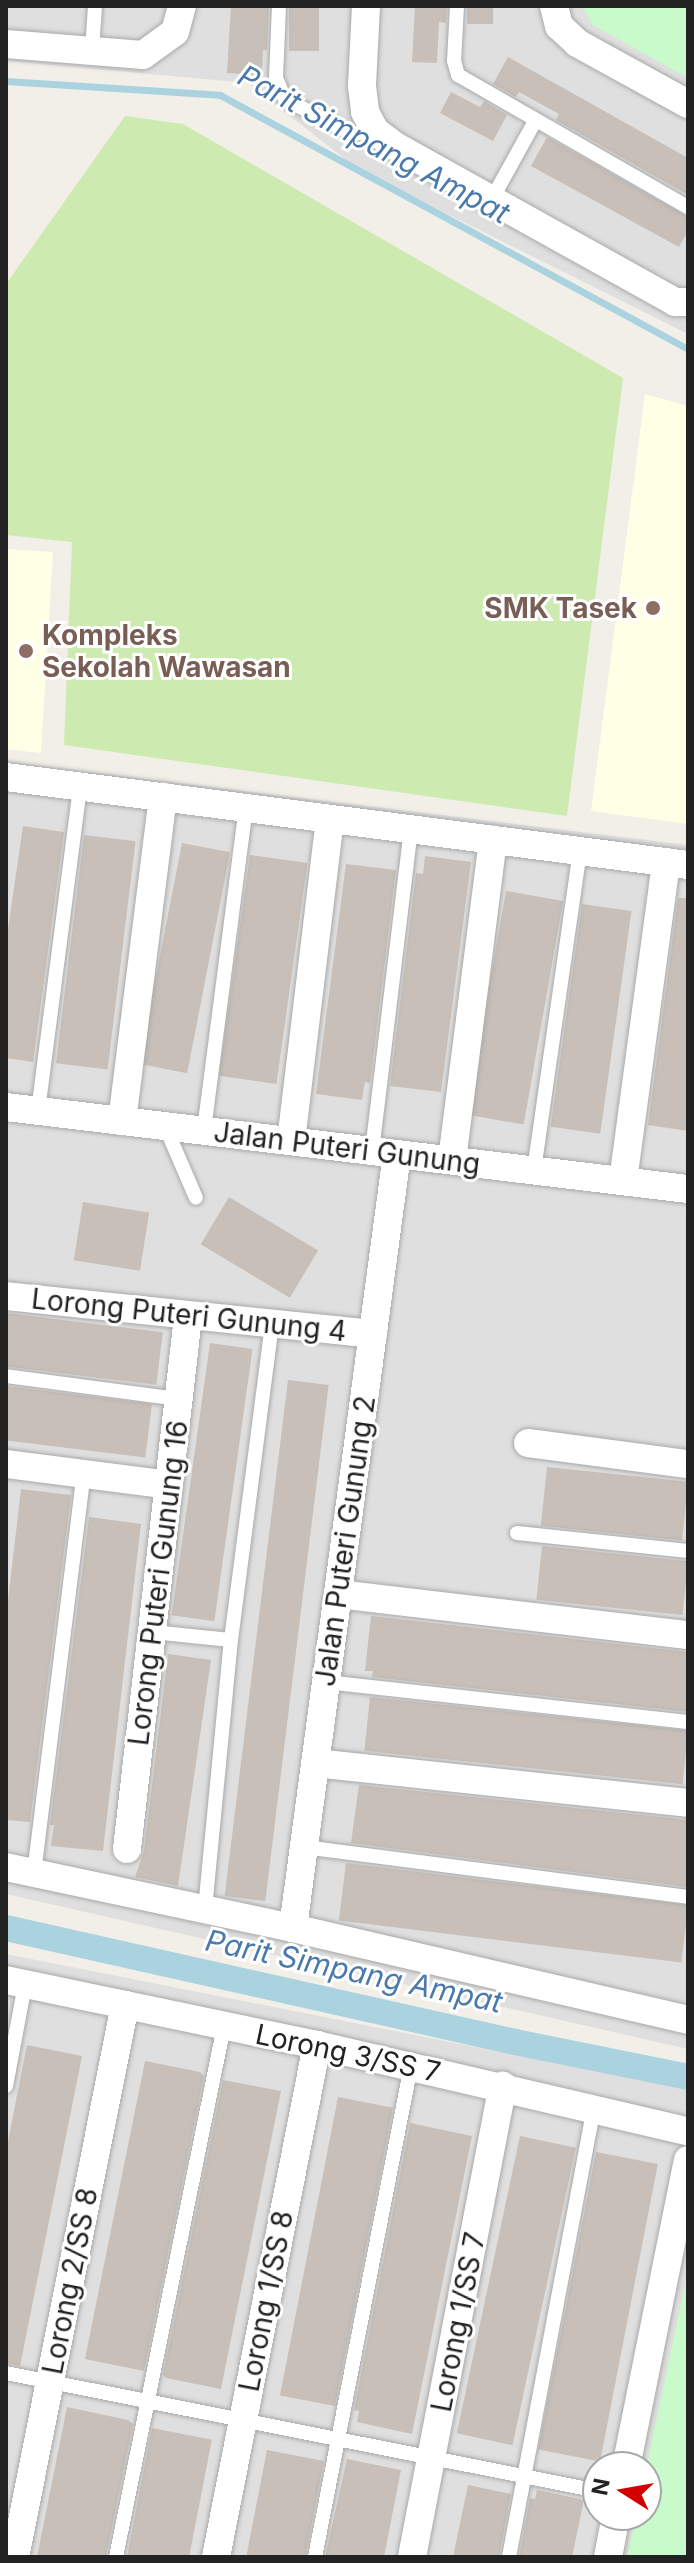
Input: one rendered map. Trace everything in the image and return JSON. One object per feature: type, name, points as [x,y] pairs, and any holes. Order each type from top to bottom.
[{"type":"street","points":[[6,44],[143,55],[175,32],[182,6]]},
{"type":"street","points":[[366,6],[362,86],[365,112],[375,131],[395,146],[675,302],[688,302]]},
{"type":"street","points":[[554,6],[559,26],[577,43],[688,104]]},
{"type":"street","points":[[6,777],[677,863],[623,1181]]},
{"type":"street","points":[[122,1121],[163,797]]},
{"type":"street","points":[[291,1141],[330,819]]},
{"type":"street","points":[[452,1160],[493,840]]},
{"type":"street","name":"Jalan Puteri Gunung","points":[[6,1107],[688,1189]]},
{"type":"street","name":"Jalan Puteri Gunung 2","points":[[293,1928],[373,1334],[385,1152]]},
{"type":"street","name":"Lorong Puteri Gunung 4","points":[[6,1296],[373,1334]]},
{"type":"street","name":"Lorong Puteri Gunung 16","points":[[127,1849],[188,1317]]},
{"type":"street","points":[[528,1443],[688,1464]]},
{"type":"street","points":[[6,1472],[6,1464],[169,1485]]},
{"type":"street","points":[[338,1594],[688,1635]]},
{"type":"street","points":[[315,1763],[688,1803]]},
{"type":"street","points":[[6,1867],[293,1928],[688,2020]]},
{"type":"street","name":"Lorong 3/SS 7","points":[[15,1982],[503,2086],[688,2131]]},
{"type":"street","name":"Lorong 2/SS 8","points":[[15,2557],[125,2005]]},
{"type":"street","name":"Lorong 1/SS 8","points":[[216,2557],[317,2045]]},
{"type":"street","name":"Lorong 1/SS 7","points":[[412,2557],[503,2086]]},
{"type":"street","points":[[629,2451],[688,2160]]},
{"type":"street","points":[[608,2557],[613,2531]]},
{"type":"lane","points":[[92,51],[95,6]]},
{"type":"lane","points":[[279,6],[276,78],[285,99],[352,134],[375,131]]},
{"type":"lane","points":[[457,6],[454,61],[458,75],[688,207]]},
{"type":"lane","points":[[492,199],[535,121]]},
{"type":"lane","points":[[38,1111],[80,787]]},
{"type":"lane","points":[[204,1130],[246,808]]},
{"type":"lane","points":[[385,1152],[411,829]]},
{"type":"lane","points":[[534,1170],[580,851]]},
{"type":"lane","points":[[165,1126],[196,1198]]},
{"type":"lane","points":[[205,1909],[231,1640],[272,1325]]},
{"type":"lane","points":[[6,1376],[179,1399]]},
{"type":"lane","points":[[34,1873],[84,1474]]},
{"type":"lane","points":[[517,1533],[688,1551]]},
{"type":"lane","points":[[152,1632],[231,1640]]},
{"type":"lane","points":[[326,1682],[688,1722]]},
{"type":"lane","points":[[304,1847],[688,1897]]},
{"type":"lane","points":[[6,2086],[15,1982]]},
{"type":"lane","points":[[116,2557],[224,2026]]},
{"type":"lane","points":[[315,2557],[411,2066]]},
{"type":"lane","points":[[509,2557],[594,2108]]},
{"type":"lane","points":[[6,2373],[582,2488]]},
{"type":"shaded area","points":[[6,6],[688,6],[688,334],[359,170],[248,83],[6,61]]},
{"type":"shaded area","name":"SMK Tasek","points":[[645,394],[688,406],[688,824],[591,811]]},
{"type":"shaded area","name":"Kompleks Sekolah Wawasan","points":[[6,549],[53,552],[41,753],[6,749]]},
{"type":"shaded area","points":[[6,762],[688,845],[688,2049],[6,1894]]},
{"type":"shaded area","points":[[6,1954],[688,2089],[688,2557],[6,2557]]},
{"type":"green space","points":[[582,6],[688,6],[688,78],[593,25]]},
{"type":"green space","points":[[125,116],[183,124],[623,378],[567,816],[64,745],[72,542],[6,535],[6,284]]},
{"type":"green space","points":[[688,2270],[688,2557],[627,2557],[633,2531],[662,2531],[662,2451],[650,2451]]},
{"type":"building","points":[[231,6],[269,6],[267,50],[263,50],[262,75],[227,73]]},
{"type":"building","points":[[289,6],[319,6],[319,51],[289,51]]},
{"type":"building","points":[[415,6],[447,6],[446,23],[439,22],[437,63],[412,62]]},
{"type":"building","points":[[467,6],[493,6],[493,24],[467,24]]},
{"type":"building","points":[[508,57],[688,158],[688,195],[556,120],[559,114],[519,92],[516,97],[493,84]]},
{"type":"building","points":[[451,92],[480,107],[484,101],[507,115],[493,141],[440,113]]},
{"type":"building","points":[[547,137],[688,217],[688,231],[679,247],[531,166]]},
{"type":"building","points":[[23,826],[64,832],[33,1062],[6,1058],[6,943]]},
{"type":"building","points":[[84,835],[136,841],[108,1070],[56,1063]]},
{"type":"building","points":[[182,843],[230,852],[187,1073],[139,1064]]},
{"type":"building","points":[[250,855],[307,863],[276,1084],[219,1076]]},
{"type":"building","points":[[425,856],[471,862],[441,1092],[390,1086],[416,873],[423,874]]},
{"type":"building","points":[[346,864],[396,870],[370,1083],[365,1082],[362,1100],[316,1094]]},
{"type":"building","points":[[506,891],[563,901],[524,1125],[467,1115]]},
{"type":"building","points":[[678,898],[688,898],[688,1131],[648,1125]]},
{"type":"building","points":[[582,904],[632,911],[600,1134],[551,1127]]},
{"type":"building","points":[[229,1197],[318,1251],[290,1298],[201,1244]]},
{"type":"building","points":[[83,1202],[149,1212],[140,1271],[74,1260]]},
{"type":"building","points":[[6,1313],[163,1332],[156,1385],[6,1366]]},
{"type":"building","points":[[210,1343],[253,1349],[214,1621],[172,1615]]},
{"type":"building","points":[[288,1380],[329,1385],[265,1901],[225,1896]]},
{"type":"building","points":[[6,1386],[152,1404],[145,1458],[6,1440]]},
{"type":"building","points":[[547,1467],[688,1482],[682,1541],[541,1526]]},
{"type":"building","points":[[21,1489],[71,1495],[30,1822],[6,1820],[6,1618]]},
{"type":"building","points":[[89,1517],[141,1524],[103,1851],[51,1846],[54,1825],[50,1825]]},
{"type":"building","points":[[542,1546],[688,1561],[683,1615],[536,1600]]},
{"type":"building","points":[[371,1616],[688,1652],[688,1712],[372,1677],[373,1671],[365,1671]]},
{"type":"building","points":[[168,1654],[211,1660],[178,1886],[135,1877],[144,1851]]},
{"type":"building","points":[[370,1697],[688,1730],[683,1784],[364,1751]]},
{"type":"building","points":[[359,1785],[688,1820],[688,1887],[351,1843]]},
{"type":"building","points":[[346,1863],[688,1905],[681,1963],[339,1921]]},
{"type":"building","points":[[27,2045],[82,2056],[20,2366],[6,2363],[6,2151]]},
{"type":"building","points":[[145,2061],[200,2072],[204,2076],[144,2371],[85,2359]]},
{"type":"building","points":[[223,2080],[281,2091],[221,2389],[163,2375]]},
{"type":"building","points":[[338,2097],[393,2108],[335,2406],[280,2395]]},
{"type":"building","points":[[410,2123],[472,2136],[412,2434],[357,2422],[359,2411],[354,2410]]},
{"type":"building","points":[[520,2136],[576,2148],[513,2445],[457,2433]]},
{"type":"building","points":[[596,2152],[658,2164],[602,2451],[582,2451],[582,2458],[538,2449]]},
{"type":"building","points":[[67,2407],[128,2420],[133,2424],[106,2557],[37,2557]]},
{"type":"building","points":[[152,2428],[212,2440],[189,2557],[127,2557]]},
{"type":"building","points":[[267,2450],[324,2461],[305,2557],[246,2557]]},
{"type":"building","points":[[347,2459],[401,2470],[384,2557],[325,2557]]},
{"type":"building","points":[[468,2485],[511,2494],[499,2557],[453,2557]]},
{"type":"building","points":[[537,2490],[582,2500],[572,2557],[519,2557],[530,2498],[535,2499]]},
{"type":"waterway","name":"Parit Simpang Ampat","points":[[6,81],[220,95],[688,349]]},
{"type":"waterway","name":"Parit Simpang Ampat","points":[[6,1928],[515,2042],[688,2077]]},
{"type":"place","name":"SMK Tasek","points":[[653,608]]},
{"type":"place","name":"Kompleks Sekolah Wawasan","points":[[26,651]]}]
